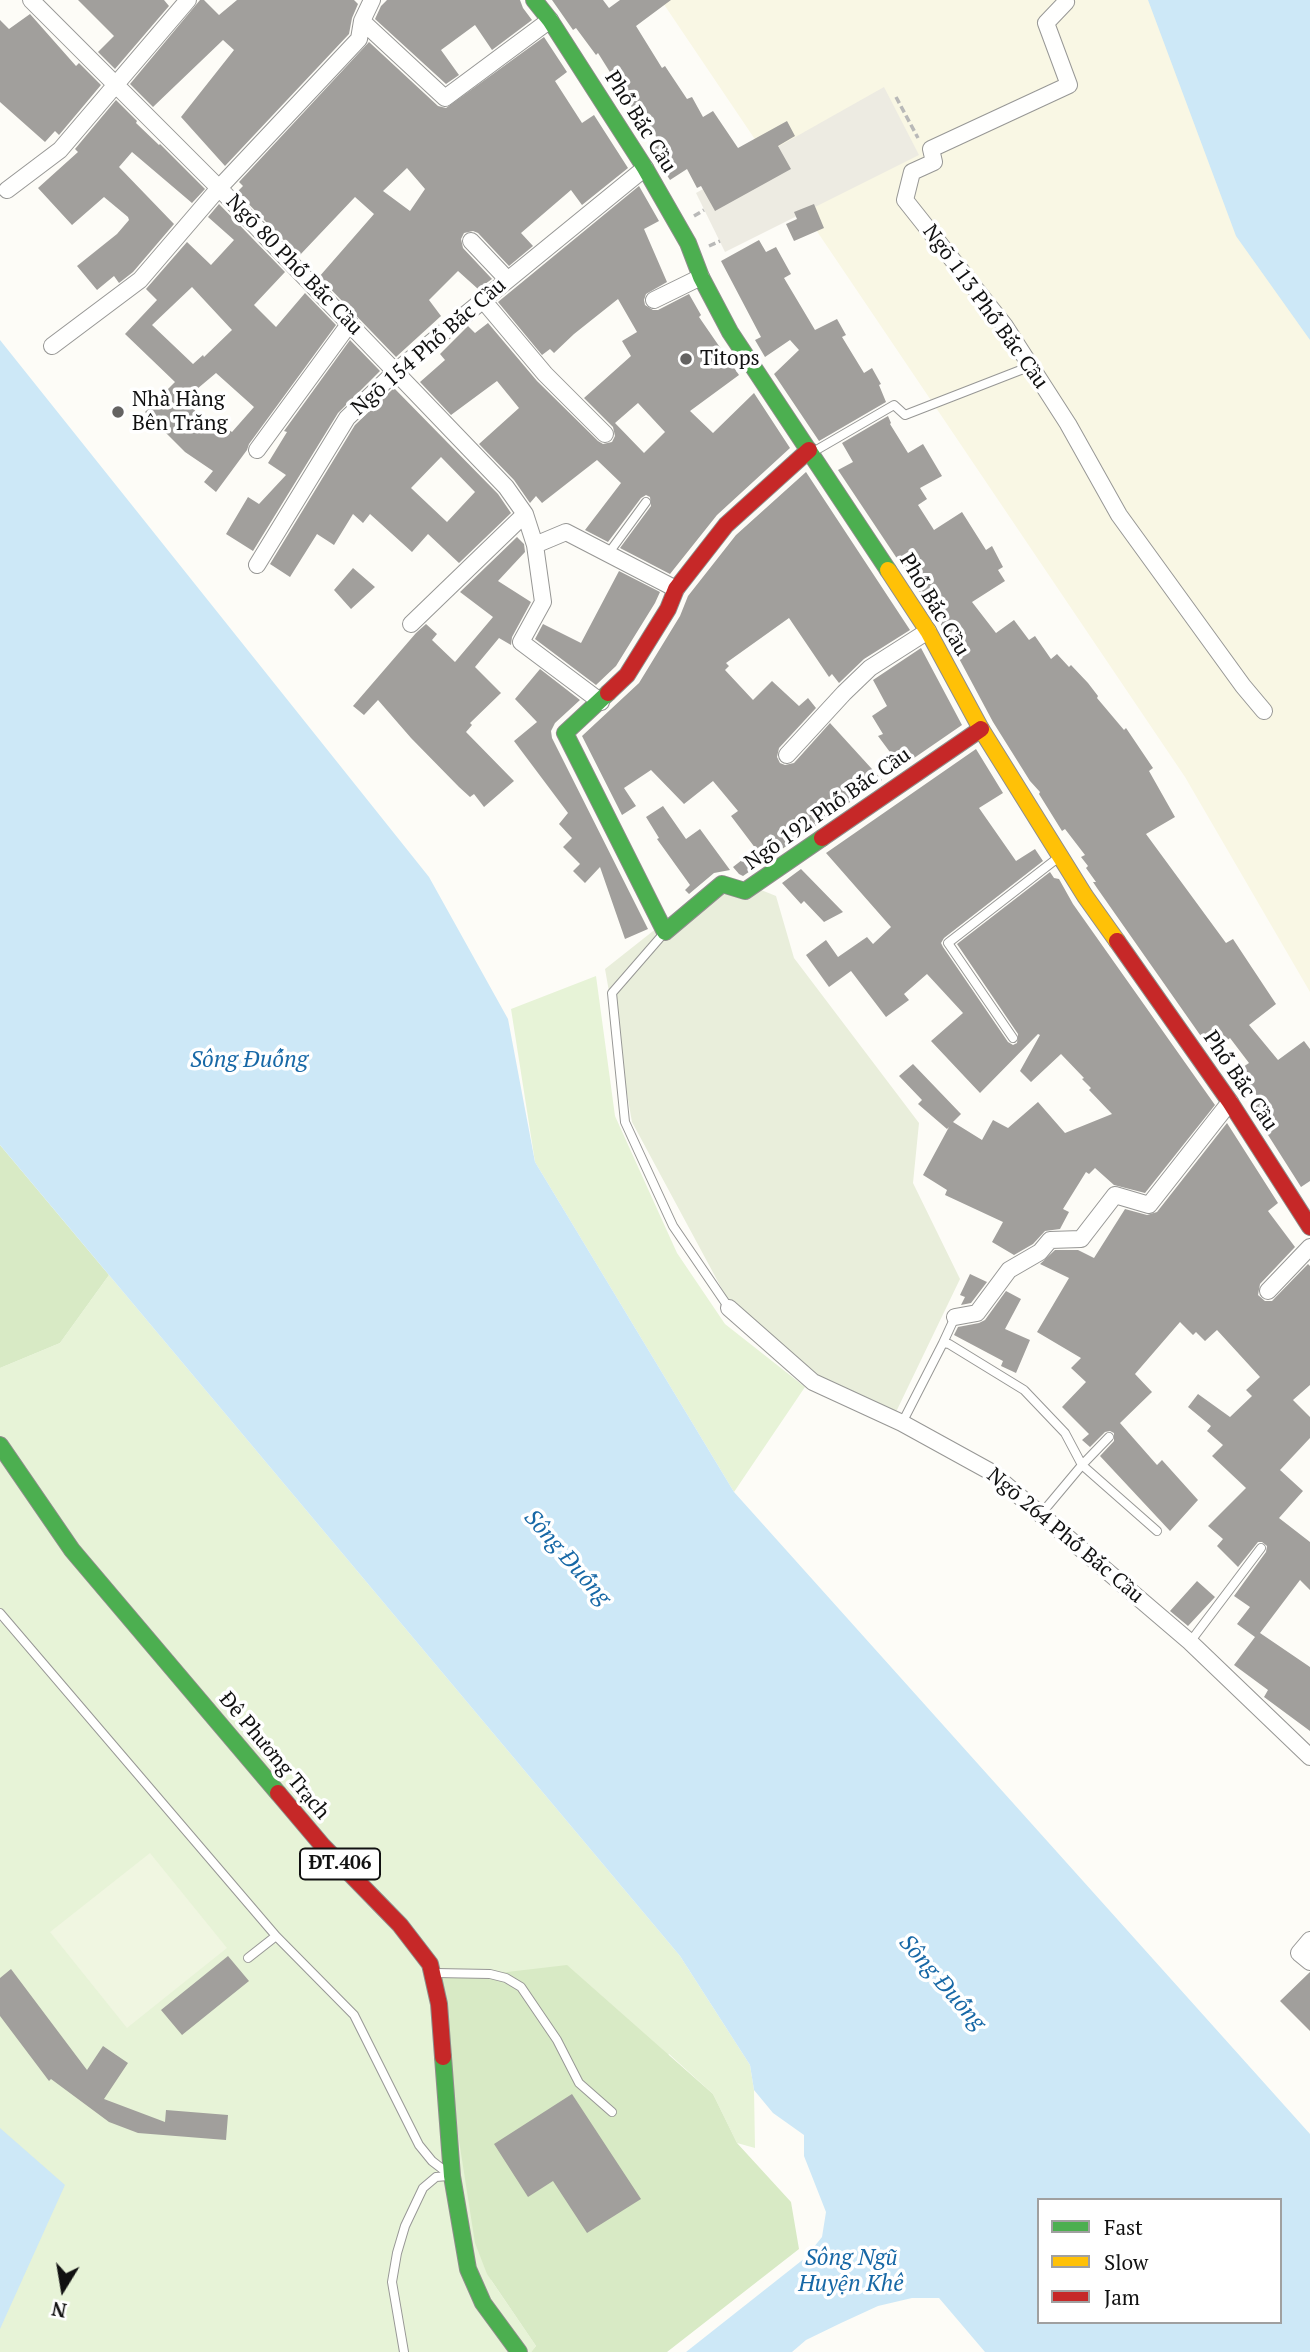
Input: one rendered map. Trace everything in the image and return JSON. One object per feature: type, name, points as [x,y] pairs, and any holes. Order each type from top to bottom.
[{"type":"street","name":"Ngõ 80 Phố Bắc Cầu","points":[[32,0],[219,188],[506,487],[525,514],[535,545],[543,602],[521,642],[601,702]]},
{"type":"street","points":[[7,190],[60,150],[188,0]]},
{"type":"street","points":[[52,346],[140,280],[219,188],[359,39],[362,21],[372,0]]},
{"type":"street","name":"Phố Bắc Cầu","points":[[534,0],[550,20],[645,168],[688,243],[701,276],[730,332],[929,631],[981,729],[1085,896],[1230,1102],[1310,1227]]},
{"type":"street","name":"Ngõ 113 Phố Bắc Cầu","points":[[1065,0],[1046,23],[1069,85],[931,149],[934,162],[912,172],[905,200],[1005,326],[1068,424],[1119,515],[1264,711]]},
{"type":"street","points":[[362,21],[445,98],[550,20]]},
{"type":"street","name":"Ngõ 154 Phố Bắc Cầu","points":[[257,565],[347,418],[395,372],[482,299],[645,168]]},
{"type":"street","points":[[471,241],[507,279]]},
{"type":"street","points":[[654,300],[701,276]]},
{"type":"street","points":[[482,299],[545,374],[605,434]]},
{"type":"street","points":[[257,450],[350,323]]},
{"type":"street","points":[[665,932],[565,733],[627,675],[668,609],[676,589],[726,525],[810,452]]},
{"type":"street","points":[[411,624],[525,514]]},
{"type":"street","points":[[535,545],[566,532],[676,589]]},
{"type":"street","points":[[787,755],[870,668],[929,631]]},
{"type":"street","name":"Ngõ 192 Phố Bắc Cầu","points":[[665,932],[722,884],[745,891],[981,729]]},
{"type":"street","points":[[955,1317],[977,1313],[1009,1270],[1040,1252],[1050,1240],[1081,1239],[1115,1195],[1149,1205],[1230,1102]]},
{"type":"street","points":[[1268,1292],[1310,1247]]},
{"type":"street","name":"Ngõ 264 Phố Bắc Cầu","points":[[729,1308],[813,1382],[902,1423],[990,1472],[1191,1642],[1310,1757]]},
{"type":"street","name":"Đê Phương Trạch","points":[[0,1445],[72,1550],[322,1845],[400,1925],[430,1964],[439,2004],[452,2176],[468,2269],[483,2303],[519,2352]]},
{"type":"street","points":[[1310,1940],[1299,1953],[1310,1962]]},
{"type":"lane","points":[[810,452],[894,405],[905,415],[1031,366]]},
{"type":"lane","points":[[608,554],[646,502]]},
{"type":"lane","points":[[1013,1038],[948,943],[1061,855]]},
{"type":"lane","name":"Ngõ 264 Phố Bắc Cầu","points":[[665,932],[612,993],[625,1122],[673,1226],[729,1308]]},
{"type":"lane","points":[[902,1423],[955,1317]]},
{"type":"lane","points":[[943,1343],[949,1344],[1024,1390],[1065,1433],[1082,1465],[1157,1531]]},
{"type":"lane","points":[[1041,1514],[1109,1437]]},
{"type":"lane","points":[[1191,1642],[1261,1548]]},
{"type":"lane","points":[[0,1614],[276,1936],[354,2015],[419,2145],[432,2161],[452,2176]]},
{"type":"lane","points":[[248,1958],[276,1936]]},
{"type":"lane","points":[[433,1973],[490,1973],[521,1987],[557,2040],[579,2083],[612,2112]]},
{"type":"lane","points":[[404,2352],[392,2281],[397,2253],[405,2226],[423,2188],[436,2177],[452,2176]]},
{"type":"path","points":[[896,97],[924,149],[931,149]]},
{"type":"shaded area","points":[[661,0],[1230,0],[1310,184],[1310,992],[1185,777]]},
{"type":"shaded area","points":[[884,87],[919,155],[725,252],[696,193]]},
{"type":"green space","points":[[724,875],[776,896],[794,958],[919,1123],[913,1183],[960,1279],[896,1412],[819,1379],[730,1304],[632,1122],[605,969]]},
{"type":"green space","points":[[596,976],[615,1116],[677,1253],[725,1324],[805,1387],[734,1492],[535,1162],[511,1009]]},
{"type":"green space","points":[[0,1145],[109,1275],[60,1343],[0,1368]]},
{"type":"green space","points":[[109,1275],[680,1956],[750,2065],[754,2090],[755,2148],[737,2143],[713,2094],[669,2054],[491,2280],[536,2346],[531,2352],[0,2352],[0,1623],[3,1617],[0,1613],[0,1368],[60,1343]]},
{"type":"green space","points":[[150,1853],[227,1948],[127,2028],[50,1932]]},
{"type":"green space","points":[[567,1965],[713,2094],[737,2143],[791,2202],[799,2249],[667,2352],[531,2352],[536,2346],[487,2274],[475,2243],[433,1974],[490,1974]]},
{"type":"water","points":[[1148,0],[1310,0],[1310,340],[1236,236]]},
{"type":"water","name":"Sông Đuống","points":[[0,340],[429,877],[508,1019],[535,1162],[734,1492],[1310,2134],[1310,2352],[985,2352],[939,2298],[912,2298],[878,2306],[806,2340],[792,2352],[686,2352],[805,2258],[822,2237],[826,2212],[804,2156],[804,2135],[773,2113],[754,2090],[750,2065],[680,1956],[0,1145]]},
{"type":"water","points":[[0,2128],[65,2185],[0,2329]]},
{"type":"building","points":[[78,0],[164,0],[169,6],[115,69],[98,52],[114,36]]},
{"type":"building","points":[[200,0],[204,0],[219,15],[237,0],[354,0],[358,4],[349,34],[225,166],[181,117],[234,50],[223,40],[153,107],[130,84]]},
{"type":"building","points":[[387,0],[520,0],[532,20],[492,50],[475,25],[441,50],[459,75],[446,84],[375,19]]},
{"type":"building","points":[[552,0],[603,0],[609,8],[620,0],[671,0],[636,26],[662,68],[665,66],[687,99],[692,97],[703,117],[713,111],[738,148],[787,121],[795,136],[778,146],[791,169],[715,211],[701,186],[697,188],[687,169],[670,180],[650,149],[660,143],[642,114],[638,117],[598,53],[596,55],[576,28],[573,30]]},
{"type":"building","points":[[30,14],[76,66],[79,63],[101,85],[59,135],[55,131],[45,142],[0,102],[0,20],[9,29]]},
{"type":"building","points":[[544,37],[567,72],[555,81],[582,123],[594,115],[628,168],[582,205],[571,190],[521,233],[533,246],[509,266],[478,233],[464,233],[461,239],[463,248],[492,279],[478,289],[458,271],[429,300],[441,316],[396,357],[319,277],[374,214],[355,197],[299,256],[237,192],[243,186],[239,182],[369,42],[438,106],[446,108]],"holes":[[[407,168],[425,189],[410,211],[383,191]]]},
{"type":"building","points":[[116,100],[136,123],[205,189],[192,203],[132,152],[119,167],[174,224],[133,272],[119,283],[114,276],[97,290],[77,266],[117,234],[129,220],[128,217],[104,197],[72,225],[38,188],[78,152],[75,149]]},
{"type":"building","points":[[639,186],[659,221],[644,229],[667,282],[646,294],[645,305],[658,310],[689,294],[701,315],[699,317],[739,375],[690,411],[713,433],[754,393],[790,448],[717,515],[670,574],[620,548],[651,506],[650,497],[646,495],[641,498],[608,542],[585,530],[621,483],[597,460],[542,503],[536,496],[530,503],[514,480],[479,444],[519,408],[497,381],[451,415],[420,382],[445,360],[440,354],[468,326],[475,333],[488,323],[537,381],[598,441],[603,444],[612,442],[615,436],[613,427],[584,398],[631,356],[622,341],[637,332],[618,299],[554,353],[550,349],[542,355],[498,302]],"holes":[[[638,403],[665,432],[644,453],[615,423]]]},
{"type":"building","points":[[219,204],[285,272],[254,305],[276,327],[305,293],[336,325],[216,492],[204,482],[213,471],[185,452],[145,412],[175,382],[125,334],[157,300],[146,289],[187,242],[211,265],[234,240],[208,217]],"holes":[[[192,287],[232,330],[193,364],[152,325]],[[216,373],[254,407],[232,432],[219,423],[214,429],[184,400]]]},
{"type":"building","points":[[814,204],[824,228],[794,241],[786,224],[797,219],[794,212]]},
{"type":"building","points":[[759,240],[766,252],[776,247],[791,274],[784,278],[815,330],[837,319],[846,335],[842,337],[864,373],[872,368],[881,384],[879,385],[886,402],[819,441],[774,374],[799,350],[790,340],[765,357],[755,340],[761,337],[721,261]]},
{"type":"building","points":[[350,340],[380,371],[338,413],[253,551],[226,534],[248,497],[259,504],[286,475],[268,463],[287,432],[284,431]]},
{"type":"building","points":[[394,388],[498,494],[511,513],[459,563],[428,534],[412,552],[370,514],[363,523],[353,514],[334,545],[317,534],[290,577],[270,564],[355,425]],"holes":[[[441,457],[475,492],[447,522],[411,488]]]},
{"type":"building","points":[[888,416],[908,453],[923,444],[942,476],[920,488],[927,499],[918,505],[934,530],[962,512],[986,550],[992,546],[1003,567],[998,570],[1005,581],[972,602],[996,633],[1014,620],[1029,640],[1035,636],[1051,659],[1057,654],[1069,667],[1071,665],[1124,730],[1126,728],[1153,768],[1149,771],[1175,817],[1146,834],[1226,943],[1233,939],[1276,1004],[1249,1025],[1278,1060],[1304,1041],[1310,1049],[1310,1181],[1301,1187],[1249,1105],[1259,1098],[1237,1071],[1249,1063],[1230,1038],[1212,1052],[1097,888],[1081,857],[1085,855],[1065,829],[1062,831],[1040,792],[1030,781],[993,722],[940,623],[838,470],[853,462],[842,443]]},
{"type":"building","points":[[806,472],[910,630],[864,659],[839,683],[832,674],[829,677],[789,618],[726,663],[729,666],[725,670],[753,700],[772,681],[799,706],[808,698],[816,708],[779,748],[777,757],[780,763],[794,763],[830,723],[882,780],[743,876],[733,867],[756,849],[731,816],[738,811],[713,781],[684,804],[651,770],[624,788],[636,806],[622,815],[582,736],[639,683],[680,616],[688,596],[736,535]]},
{"type":"building","points":[[517,537],[524,544],[525,552],[498,581],[531,602],[512,637],[511,645],[499,638],[475,667],[501,693],[470,723],[472,725],[466,732],[514,781],[484,807],[474,794],[470,797],[459,787],[378,700],[364,715],[353,706],[426,624],[437,634],[432,640],[455,662],[493,617],[460,592]]},
{"type":"building","points":[[353,568],[375,587],[351,609],[334,590]]},
{"type":"building","points":[[619,571],[660,592],[616,666],[596,685],[535,639],[543,624],[581,643]]},
{"type":"building","points":[[921,648],[962,725],[901,767],[878,736],[883,734],[872,716],[887,706],[873,680]]},
{"type":"building","points":[[540,669],[580,700],[555,723],[551,731],[552,738],[648,929],[625,939],[600,867],[585,883],[573,871],[580,864],[563,847],[572,838],[559,824],[568,813],[514,741],[537,722],[515,699]]},
{"type":"building","points":[[976,749],[1003,793],[979,808],[1016,861],[1035,849],[1043,861],[944,938],[941,943],[943,947],[1008,1042],[1013,1045],[1017,1043],[1018,1034],[957,944],[1050,872],[1054,878],[1059,879],[1073,904],[1215,1105],[1145,1193],[1114,1185],[1095,1168],[1089,1174],[1086,1172],[1063,1209],[1069,1212],[1060,1229],[1045,1231],[1033,1244],[1014,1255],[992,1242],[1003,1222],[945,1195],[947,1190],[923,1175],[949,1127],[947,1129],[918,1104],[922,1100],[899,1076],[913,1064],[961,1114],[953,1122],[982,1140],[993,1120],[1008,1128],[1038,1102],[1065,1133],[1112,1114],[1061,1054],[1031,1082],[1020,1071],[1040,1035],[1038,1034],[980,1093],[931,1041],[963,1013],[927,974],[904,994],[909,1000],[886,1017],[851,971],[829,987],[806,955],[826,940],[838,957],[867,937],[873,944],[891,927],[826,853]]},
{"type":"building","points":[[663,806],[686,839],[700,829],[730,870],[714,873],[689,894],[685,890],[690,885],[657,839],[659,838],[646,817]]},
{"type":"building","points":[[801,869],[843,912],[824,922],[804,901],[801,904],[782,883]]},
{"type":"building","points":[[1227,1123],[1278,1203],[1268,1211],[1295,1247],[1260,1284],[1258,1295],[1265,1301],[1272,1301],[1308,1264],[1310,1266],[1310,1385],[1293,1400],[1310,1417],[1310,1438],[1280,1470],[1303,1491],[1279,1518],[1310,1542],[1310,1590],[1300,1580],[1260,1633],[1310,1667],[1310,1731],[1264,1697],[1268,1690],[1234,1665],[1255,1637],[1237,1624],[1250,1607],[1234,1596],[1266,1552],[1267,1546],[1258,1542],[1238,1567],[1217,1546],[1223,1539],[1208,1526],[1246,1488],[1212,1456],[1223,1445],[1207,1431],[1211,1426],[1188,1407],[1198,1394],[1230,1417],[1252,1396],[1246,1390],[1260,1377],[1217,1330],[1205,1341],[1196,1332],[1193,1335],[1180,1322],[1135,1374],[1152,1392],[1120,1423],[1157,1465],[1162,1460],[1198,1500],[1170,1531],[1100,1456],[1114,1441],[1114,1433],[1105,1432],[1090,1447],[1082,1440],[1089,1434],[1062,1407],[1086,1382],[1071,1368],[1081,1358],[1037,1332],[1069,1278],[1040,1264],[1055,1250],[1078,1250],[1094,1258],[1125,1209],[1147,1215],[1157,1212]]},
{"type":"building","points":[[970,1274],[987,1282],[971,1303],[961,1305],[965,1297],[960,1295]]},
{"type":"building","points":[[1006,1291],[1021,1299],[1005,1329],[1030,1340],[1016,1373],[1001,1366],[1003,1361],[954,1335],[958,1327],[985,1320]]},
{"type":"building","points":[[1197,1581],[1215,1597],[1188,1626],[1170,1611]]},
{"type":"building","points":[[228,1956],[249,1981],[182,2035],[161,2010]]},
{"type":"building","points":[[11,1969],[87,2070],[103,2046],[128,2063],[104,2099],[165,2122],[166,2110],[228,2115],[226,2140],[138,2133],[109,2122],[51,2079],[49,2081],[0,2016],[0,1978]]},
{"type":"building","points":[[1310,1972],[1310,2031],[1280,2001]]},
{"type":"building","points":[[572,2094],[641,2199],[587,2233],[553,2181],[528,2197],[494,2144]]},
{"type":"traffic: fast","points":[[534,0],[550,20],[645,168],[688,243],[701,277],[730,332],[888,570]]},
{"type":"traffic: fast","points":[[608,693],[565,733],[665,932],[722,884],[745,891],[822,838]]},
{"type":"traffic: fast","points":[[0,1445],[72,1550],[278,1793]]},
{"type":"traffic: fast","points":[[443,2057],[452,2176],[468,2269],[483,2303],[519,2352]]},
{"type":"traffic: slow","points":[[888,570],[928,631],[981,729],[1085,896],[1117,941]]},
{"type":"traffic: jam","points":[[608,693],[627,675],[668,609],[676,589],[726,525],[809,450]]},
{"type":"traffic: jam","points":[[822,838],[981,729]]},
{"type":"traffic: jam","points":[[1117,941],[1230,1102],[1310,1227]]},
{"type":"traffic: jam","points":[[278,1793],[322,1845],[400,1925],[430,1964],[439,2004],[443,2057]]},
{"type":"place","name":"Titops","points":[[686,359]]},
{"type":"place","name":"Nhà Hàng Bên Trăng","points":[[118,412]]},
{"type":"water label","name":"Sông Ngũ Huyện Khê","points":[[851,2271]]}]
